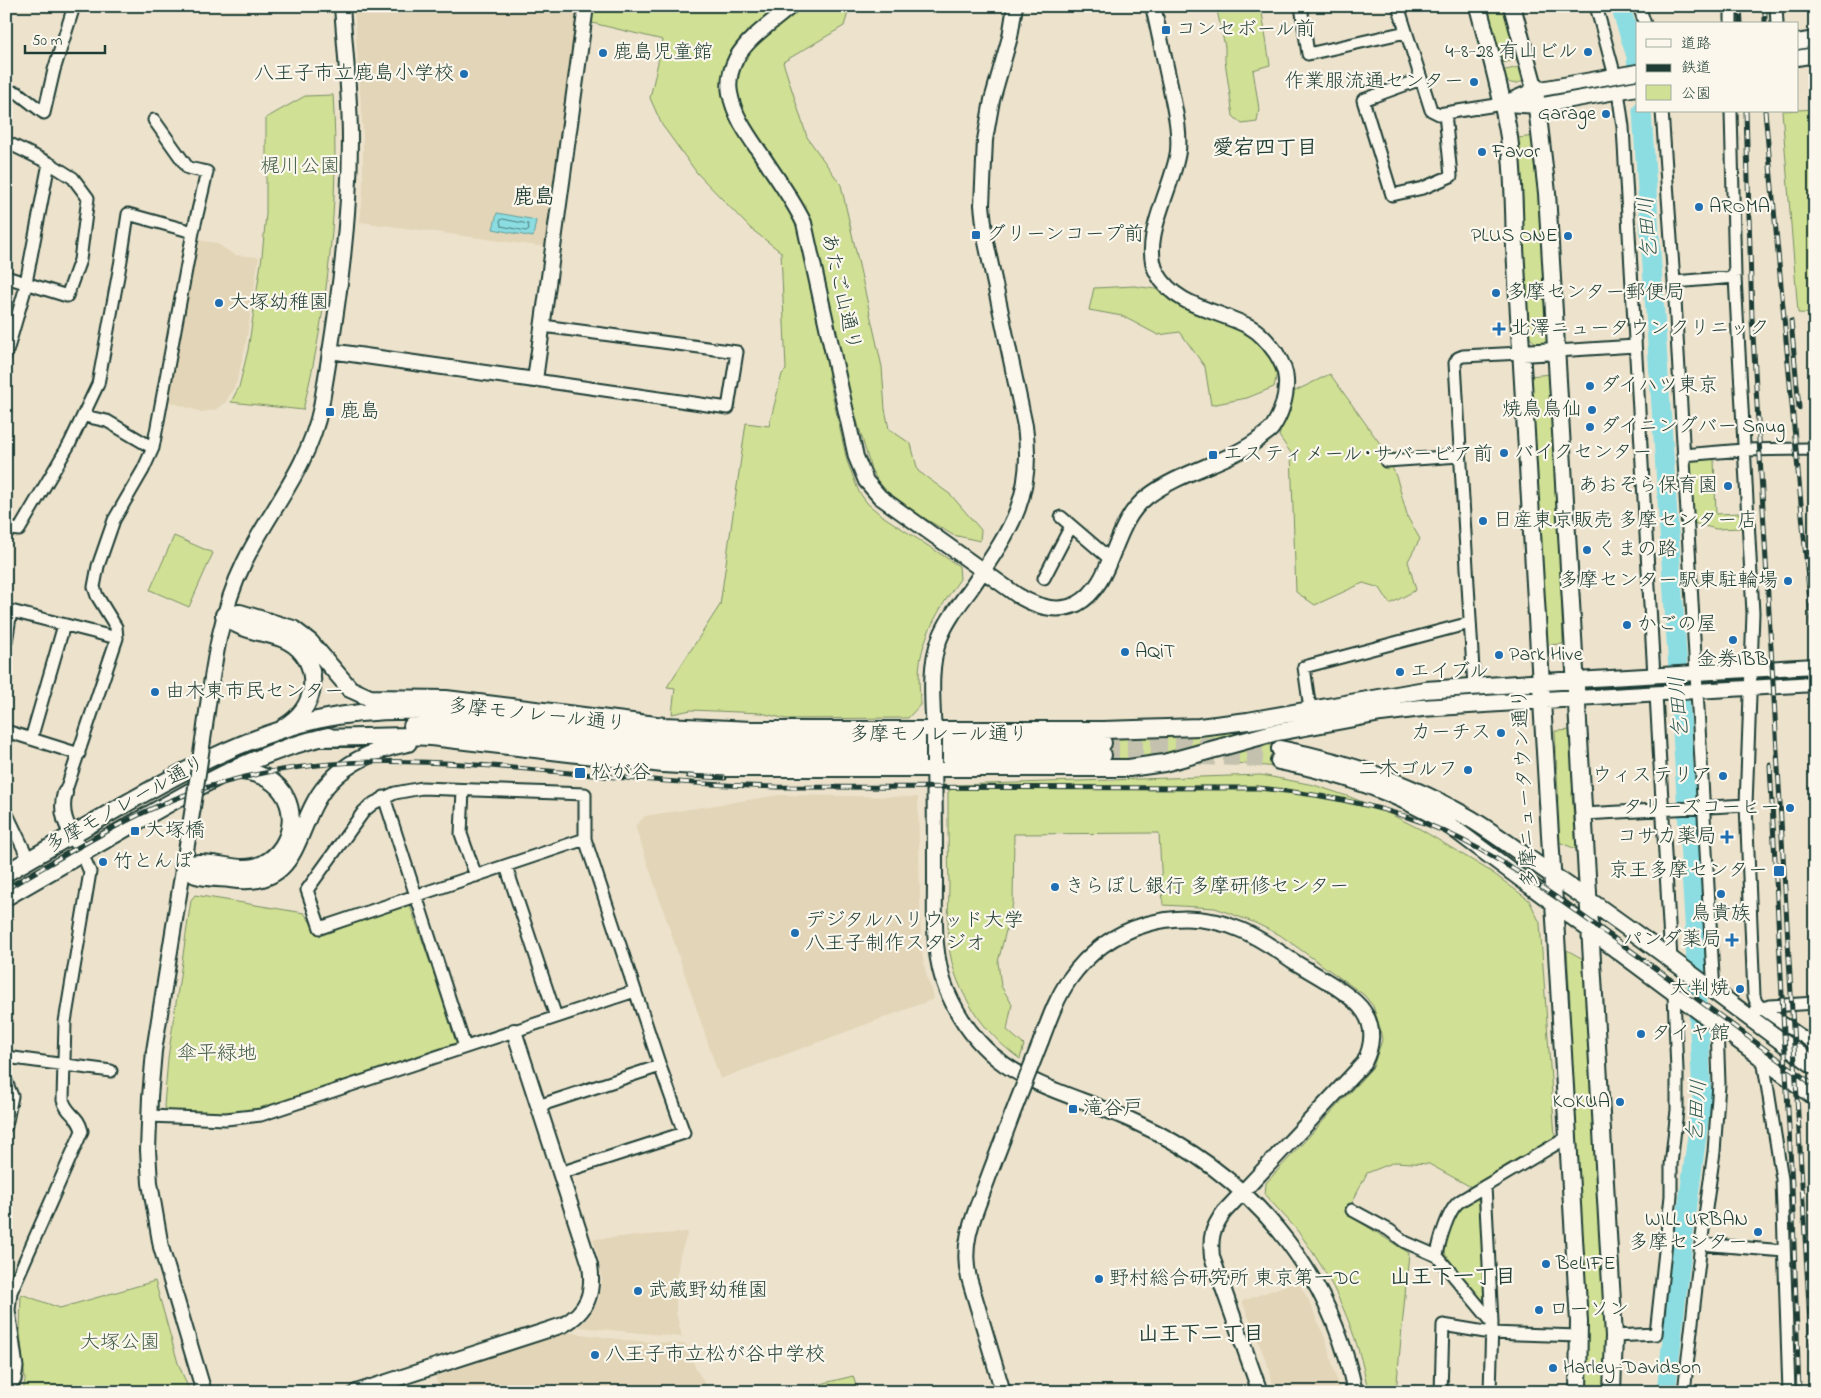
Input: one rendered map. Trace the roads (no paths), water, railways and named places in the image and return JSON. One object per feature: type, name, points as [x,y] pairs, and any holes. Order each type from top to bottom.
[{"type":"main road","name":"多摩ニュータウン通り","points":[[1478,6],[1503,104],[1510,145],[1514,192],[1515,248],[1541,700],[1580,1336],[1578,1392]]},
{"type":"main road","points":[[1512,6],[1536,98],[1548,202],[1592,932],[1614,1336],[1612,1392]]},
{"type":"main road","points":[[1521,352],[1557,351]]},
{"type":"main road","points":[[224,615],[240,613],[293,629],[310,642],[350,689],[366,697],[376,699],[446,699],[575,716],[693,727],[791,731],[934,733],[1198,727],[1425,690],[1576,680]]},
{"type":"main road","points":[[224,615],[237,624],[286,640],[303,652],[309,663],[312,692],[308,701],[294,720],[276,732]]},
{"type":"main road","points":[[319,738],[408,736],[728,768],[934,766],[1076,769],[1147,766],[1273,733],[1381,713],[1422,708],[1577,698]]},
{"type":"main road","points":[[444,712],[496,705]]},
{"type":"main road","name":"多摩モノレール通り","points":[[6,873],[168,779],[219,753],[276,732],[317,720],[340,716],[411,711],[444,712],[610,734],[715,742],[1103,749],[765,757],[727,756],[615,747],[444,726],[378,728],[319,738],[258,757],[176,798],[6,897]]},
{"type":"main road","points":[[183,866],[196,874],[238,881],[253,880],[277,871],[293,854],[314,804],[324,788],[338,773],[366,754],[407,743],[443,739]]},
{"type":"main road","points":[[1815,1066],[1589,900],[1487,830],[1428,796],[1352,765],[1280,755],[1310,767],[1351,779],[1422,808],[1462,834],[1815,1097]]},
{"type":"main road","points":[[183,866],[198,862],[252,868],[269,860],[282,847],[287,838],[290,829],[291,809],[283,792],[276,784],[262,776],[230,770]]},
{"type":"street","points":[[6,91],[18,93],[44,113],[54,70],[74,6]]},
{"type":"street","points":[[204,1392],[180,1315],[157,1229],[150,1183],[149,1116],[154,1051],[216,649],[224,615],[244,562],[293,480],[311,442],[321,408],[343,264],[349,180],[350,138],[342,6]]},
{"type":"street","points":[[536,380],[586,6]]},
{"type":"street","name":"あたご山通り","points":[[792,6],[750,42],[737,58],[731,74],[729,91],[740,124],[794,202],[804,223],[856,457],[866,481],[880,498],[1029,602],[1056,609],[1067,608],[1091,594],[1100,581],[1117,538],[1133,509],[1166,484],[1248,447],[1271,429],[1286,395],[1286,378],[1280,360],[1268,341],[1251,327],[1186,301],[1170,291],[1156,272],[1152,252],[1154,230],[1173,174],[1178,151],[1178,126],[1153,6]]},
{"type":"street","points":[[1016,6],[1010,37],[992,100],[985,140],[982,205],[986,242],[1025,426],[1028,457],[1025,488],[1010,529],[950,619],[940,638],[933,666],[936,949],[946,989],[957,1011],[971,1032],[987,1050],[1015,1072],[1049,1089],[1154,1130],[1208,1164],[1244,1192],[1256,1204],[1285,1239],[1311,1276],[1339,1333],[1355,1392]]},
{"type":"street","points":[[1301,6],[1308,54],[1406,32]]},
{"type":"street","points":[[1398,6],[1431,110],[1439,114],[1536,98],[1626,90],[1623,127],[1635,346],[1658,676]]},
{"type":"street","points":[[1596,6],[1618,75]]},
{"type":"street","points":[[1639,6],[1644,22]]},
{"type":"street","points":[[1731,6],[1731,22]]},
{"type":"street","points":[[1776,6],[1777,22]]},
{"type":"street","points":[[1798,42],[1815,39]]},
{"type":"street","points":[[1798,58],[1815,55]]},
{"type":"street","points":[[1536,98],[1618,75],[1636,72]]},
{"type":"street","points":[[1421,79],[1363,100],[1392,195],[1423,188],[1451,176],[1445,113]]},
{"type":"street","points":[[1662,112],[1674,282],[1691,674],[1710,990]]},
{"type":"street","points":[[1731,112],[1735,277],[1753,613],[1746,805],[1754,996],[1760,1008],[1815,1045]]},
{"type":"street","points":[[13,1387],[17,1367],[10,1310],[11,1292],[82,1131],[80,1121],[65,1108],[63,1100],[63,1066],[65,1022],[90,872],[62,812],[65,793],[117,638],[116,627],[97,596],[94,587],[114,520],[154,448],[193,232],[207,172],[188,168],[154,120]]},
{"type":"street","points":[[6,142],[49,163],[73,178],[88,198],[80,260],[67,296],[6,277]]},
{"type":"street","points":[[6,355],[26,283],[49,163]]},
{"type":"street","points":[[6,528],[20,530],[70,443],[98,384],[118,280],[128,214],[193,232]]},
{"type":"street","points":[[1674,282],[1735,277]]},
{"type":"street","points":[[330,351],[728,408],[737,352],[543,326]]},
{"type":"street","points":[[1557,351],[1635,346]]},
{"type":"street","points":[[1474,687],[1455,363],[1462,356],[1521,352]]},
{"type":"street","points":[[84,416],[108,421],[154,448]]},
{"type":"street","points":[[1683,455],[1744,450],[1809,449],[1815,452]]},
{"type":"street","points":[[1386,461],[1460,456]]},
{"type":"street","points":[[1061,517],[1110,558]]},
{"type":"street","points":[[1044,578],[1071,526]]},
{"type":"street","points":[[6,642],[11,611],[117,638]]},
{"type":"street","points":[[1310,709],[1304,667],[1470,623]]},
{"type":"street","points":[[31,739],[64,624]]},
{"type":"street","points":[[1576,680],[1815,666]]},
{"type":"street","points":[[1577,698],[1815,684]]},
{"type":"street","points":[[1660,694],[1675,963]]},
{"type":"street","points":[[6,731],[79,754]]},
{"type":"street","points":[[560,1173],[684,1133],[585,839],[585,794],[422,788],[405,790],[384,797],[364,811],[307,890],[320,928],[585,839]]},
{"type":"street","points":[[463,790],[461,834],[476,876]]},
{"type":"street","points":[[384,797],[466,1047]]},
{"type":"street","points":[[1584,814],[1746,805]]},
{"type":"street","points":[[6,812],[29,860]]},
{"type":"street","points":[[506,866],[556,1017]]},
{"type":"street","points":[[1004,1392],[966,1269],[969,1228],[1056,1002],[1062,991],[1080,966],[1110,939],[1149,923],[1170,919],[1198,919],[1241,930],[1263,942],[1347,996],[1364,1012],[1371,1029],[1371,1040],[1364,1062],[1224,1212],[1211,1236],[1212,1257],[1260,1392]]},
{"type":"street","points":[[149,1116],[226,1119],[261,1115],[636,991]]},
{"type":"street","points":[[1614,1336],[1656,1334],[1671,1196],[1671,1165],[1677,1110],[1677,996]]},
{"type":"street","points":[[1742,1013],[1770,1006],[1815,1004]]},
{"type":"street","points":[[1684,1392],[1715,1142],[1719,1084],[1713,1022]]},
{"type":"street","points":[[356,1392],[563,1325],[578,1314],[590,1296],[592,1281],[590,1265],[514,1031]]},
{"type":"street","points":[[6,1057],[111,1071]]},
{"type":"street","points":[[1763,1059],[1782,1179],[1789,1392]]},
{"type":"street","points":[[538,1106],[660,1066]]},
{"type":"street","points":[[6,1081],[12,1096],[6,1126]]},
{"type":"street","points":[[1437,1256],[1455,1204],[1568,1137]]},
{"type":"street","points":[[1485,1186],[1492,1328],[1490,1392]]},
{"type":"street","points":[[1352,1210],[1389,1230],[1405,1242],[1437,1256],[1492,1328]]},
{"type":"street","points":[[1701,1244],[1784,1251]]},
{"type":"street","points":[[1440,1392],[1443,1326],[1492,1328],[1580,1336]]},
{"type":"water","points":[[497,213],[536,220],[533,237],[493,229]]},
{"type":"waterway","name":"乞田川","points":[[1620,6],[1636,56]]},
{"type":"waterway","name":"乞田川","points":[[1642,112],[1694,920],[1702,1098],[1666,1392]]},
{"type":"tunnel","points":[[1103,743],[1241,746],[1280,749]]},
{"type":"tunnel","points":[[1103,755],[1244,758],[1279,761]]},
{"type":"railway","points":[[1740,6],[1741,22]]},
{"type":"railway","points":[[1765,6],[1765,22]]},
{"type":"railway","points":[[1746,112],[1752,318],[1814,1392]]},
{"type":"railway","points":[[1765,112],[1815,656]]},
{"type":"railway","points":[[1791,321],[1799,408]]},
{"type":"railway","points":[[6,889],[111,829],[138,815],[193,792],[263,773],[344,763],[425,762],[466,764],[663,781],[777,787],[1258,788],[1329,797],[1375,807],[1419,821],[1483,851],[1563,902],[1815,1086]]},
{"type":"railway","points":[[1770,765],[1792,1186],[1799,1392]]},
{"type":"railway","points":[[688,776],[725,778]]},
{"type":"place","name":"コンセボール前","points":[[1166,30]]},
{"type":"place","name":"4-8-28 有山ビル","points":[[1588,52]]},
{"type":"place","name":"鹿島児童館","points":[[603,53]]},
{"type":"place","name":"八王子市立鹿島小学校","points":[[464,74]]},
{"type":"place","name":"作業服流通センター","points":[[1474,82]]},
{"type":"place","name":"Garage","points":[[1606,114]]},
{"type":"place","name":"Favor","points":[[1482,152]]},
{"type":"place","name":"AROMA","points":[[1699,207]]},
{"type":"place","name":"グリーンコープ前","points":[[976,235]]},
{"type":"place","name":"PLUS ONE","points":[[1568,236]]},
{"type":"place","name":"多摩センター郵便局","points":[[1496,293]]},
{"type":"place","name":"大塚幼稚園","points":[[219,303]]},
{"type":"place","name":"北澤ニュータウンクリニック","points":[[1499,329]]},
{"type":"place","name":"ダイハツ東京","points":[[1590,386]]},
{"type":"place","name":"焼鳥鳥仙","points":[[1592,410]]},
{"type":"place","name":"鹿島","points":[[330,412]]},
{"type":"place","name":"ダイニングバー Snug","points":[[1590,427]]},
{"type":"place","name":"バイクセンター","points":[[1504,453]]},
{"type":"place","name":"エスティメール･サバービア前","points":[[1213,455]]},
{"type":"place","name":"あおぞら保育園","points":[[1728,486]]},
{"type":"place","name":"日産東京販売 多摩センター店","points":[[1483,521]]},
{"type":"place","name":"くまの路","points":[[1587,550]]},
{"type":"place","name":"多摩センター駅東駐輪場","points":[[1788,581]]},
{"type":"place","name":"かごの屋","points":[[1627,625]]},
{"type":"place","name":"金券IBB","points":[[1733,640]]},
{"type":"place","name":"AQiT","points":[[1125,652]]},
{"type":"place","name":"Park Hive","points":[[1499,655]]},
{"type":"place","name":"エイブル","points":[[1400,672]]},
{"type":"place","name":"由木東市民センター","points":[[155,692]]},
{"type":"place","name":"カーチス","points":[[1501,733]]},
{"type":"place","name":"二木ゴルフ","points":[[1468,770]]},
{"type":"place","name":"松が谷","points":[[580,773]]},
{"type":"place","name":"ウィステリア","points":[[1723,776]]},
{"type":"place","name":"タリーズコーヒー","points":[[1790,808]]},
{"type":"place","name":"大塚橋","points":[[135,831]]},
{"type":"place","name":"コサカ薬局","points":[[1727,837]]},
{"type":"place","name":"竹とんぼ","points":[[103,862]]},
{"type":"place","name":"京王多摩センター","points":[[1779,871]]},
{"type":"place","name":"きらぼし銀行 多摩研修センター","points":[[1055,887]]},
{"type":"place","name":"鳥貴族","points":[[1721,894]]},
{"type":"place","name":"デジタルハリウッド大学 八王子制作スタジオ","points":[[795,933]]},
{"type":"place","name":"パンダ薬局","points":[[1732,940]]},
{"type":"place","name":"大判焼","points":[[1740,989]]},
{"type":"place","name":"タイヤ館","points":[[1641,1034]]},
{"type":"place","name":"KOKUA","points":[[1620,1102]]},
{"type":"place","name":"滝谷戸","points":[[1073,1109]]},
{"type":"place","name":"WILL URBAN 多摩センター","points":[[1758,1232]]},
{"type":"place","name":"BeLIFE","points":[[1546,1264]]},
{"type":"place","name":"野村総合研究所 東京第一DC","points":[[1099,1279]]},
{"type":"place","name":"武蔵野幼稚園","points":[[638,1291]]},
{"type":"place","name":"ローソン","points":[[1539,1310]]},
{"type":"place","name":"八王子市立松が谷中学校","points":[[595,1355]]},
{"type":"place","name":"Harley-Davidson","points":[[1553,1368]]},
{"type":"district","name":"愛宕四丁目","points":[[1265,149]]},
{"type":"district","name":"鹿島","points":[[534,198]]},
{"type":"district","name":"山王下一丁目","points":[[1453,1278]]},
{"type":"district","name":"山王下二丁目","points":[[1201,1335]]},
{"type":"park label","name":"梶川公園","points":[[300,167]]},
{"type":"park label","name":"傘平緑地","points":[[217,1054]]},
{"type":"park label","name":"大塚公園","points":[[120,1343]]}]
